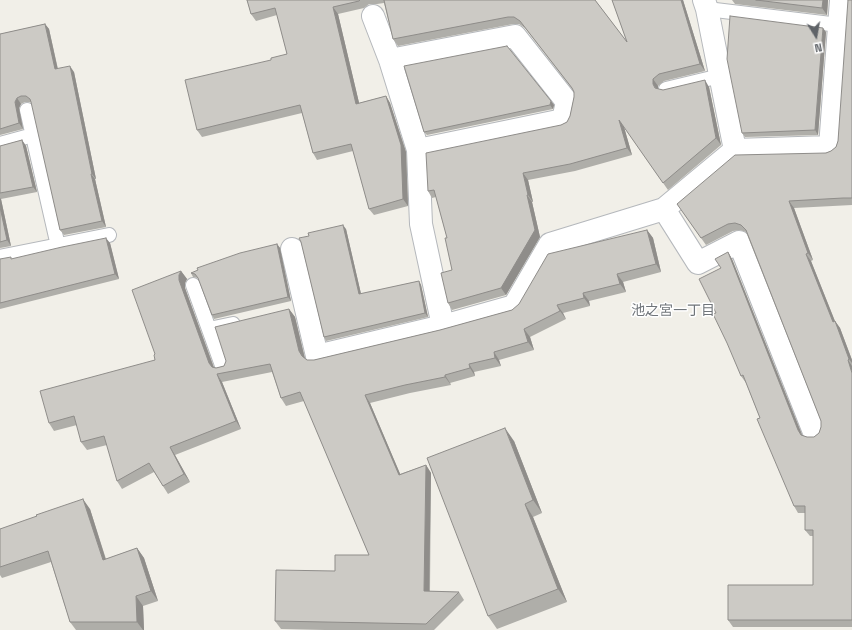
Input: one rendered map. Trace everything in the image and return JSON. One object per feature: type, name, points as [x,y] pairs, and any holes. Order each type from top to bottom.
[{"type":"street","points":[[292,249],[298,308],[317,356],[443,326],[514,306],[550,244],[664,209],[735,150],[830,147],[841,0]]},
{"type":"street","points":[[705,4],[735,150]]},
{"type":"street","points":[[373,16],[390,60],[418,150],[421,224],[443,326]]},
{"type":"street","points":[[390,60],[515,36],[567,102],[564,120],[418,150]]},
{"type":"street","points":[[664,209],[698,263],[739,242],[814,432]]},
{"type":"lane","points":[[705,4],[839,24]]},
{"type":"lane","points":[[666,89],[720,76]]},
{"type":"lane","points":[[27,110],[58,246]]},
{"type":"lane","points":[[0,144],[33,135]]},
{"type":"lane","points":[[0,257],[109,235]]},
{"type":"lane","points":[[193,285],[223,368]]},
{"type":"lane","points":[[209,329],[246,320]]},
{"type":"building","points":[[247,0],[360,0],[333,7],[356,104],[386,96],[401,145],[403,199],[369,209],[351,144],[313,153],[300,105],[197,130],[185,80],[271,60],[271,58],[287,54],[275,8],[251,14]]},
{"type":"building","points":[[384,0],[595,0],[627,42],[612,0],[681,0],[700,64],[659,74],[653,79],[653,84],[655,88],[663,90],[705,80],[716,138],[663,183],[619,120],[627,148],[570,164],[523,173],[535,230],[501,288],[448,303],[441,273],[452,270],[445,238],[447,238],[434,190],[428,191],[426,153],[561,125],[567,122],[570,116],[574,92],[520,21],[514,17],[393,39]]},
{"type":"building","points":[[756,0],[823,0],[822,8]]},
{"type":"building","points":[[848,0],[852,0],[852,198],[789,201],[808,253],[806,254],[833,322],[835,321],[849,359],[852,373],[852,620],[728,620],[728,585],[813,585],[813,530],[805,530],[805,506],[794,506],[757,419],[760,418],[743,375],[741,376],[713,314],[716,313],[699,279],[721,268],[715,259],[728,252],[801,435],[814,437],[819,433],[821,421],[746,230],[741,225],[735,223],[728,224],[701,238],[677,204],[735,155],[826,153],[836,147],[838,141]]},
{"type":"building","points":[[730,16],[823,28],[815,130],[742,133],[727,59]]},
{"type":"building","points":[[45,24],[55,69],[70,66],[91,174],[102,221],[60,230],[30,99],[26,96],[17,98],[15,102],[19,123],[0,129],[0,34]]},
{"type":"building","points":[[507,46],[551,101],[550,105],[424,132],[404,66]]},
{"type":"building","points":[[22,140],[33,187],[0,193],[0,146]]},
{"type":"building","points":[[0,207],[7,240],[0,242]]},
{"type":"building","points":[[343,225],[359,294],[419,281],[425,313],[324,337],[299,238],[309,236],[308,233]]},
{"type":"building","points":[[647,230],[656,264],[617,274],[620,284],[583,293],[584,298],[557,305],[560,311],[524,329],[528,342],[494,352],[495,358],[469,364],[470,368],[445,375],[445,377],[365,395],[399,475],[426,465],[424,591],[459,592],[426,624],[275,621],[276,570],[335,571],[335,555],[369,555],[300,392],[281,398],[270,364],[217,374],[236,421],[170,447],[184,474],[163,486],[149,463],[117,481],[104,436],[81,442],[74,416],[49,423],[40,391],[155,360],[155,354],[132,290],[181,271],[179,280],[209,363],[212,367],[216,368],[224,366],[226,361],[215,327],[289,309],[299,351],[307,360],[314,360],[440,330],[512,310],[519,304],[548,254]]},
{"type":"building","points":[[106,238],[115,274],[0,303],[0,259],[11,257],[11,259]]},
{"type":"building","points":[[277,244],[288,297],[212,315],[198,278],[195,274],[191,273],[198,270],[197,268],[240,253]]},
{"type":"building","points":[[505,428],[533,500],[525,504],[558,589],[488,616],[427,458]]},
{"type":"building","points":[[83,499],[103,560],[137,548],[151,591],[136,596],[137,622],[70,622],[48,551],[0,567],[0,529]]},
{"type":"district","name":"池之宮一丁目","points":[[673,311]]}]
